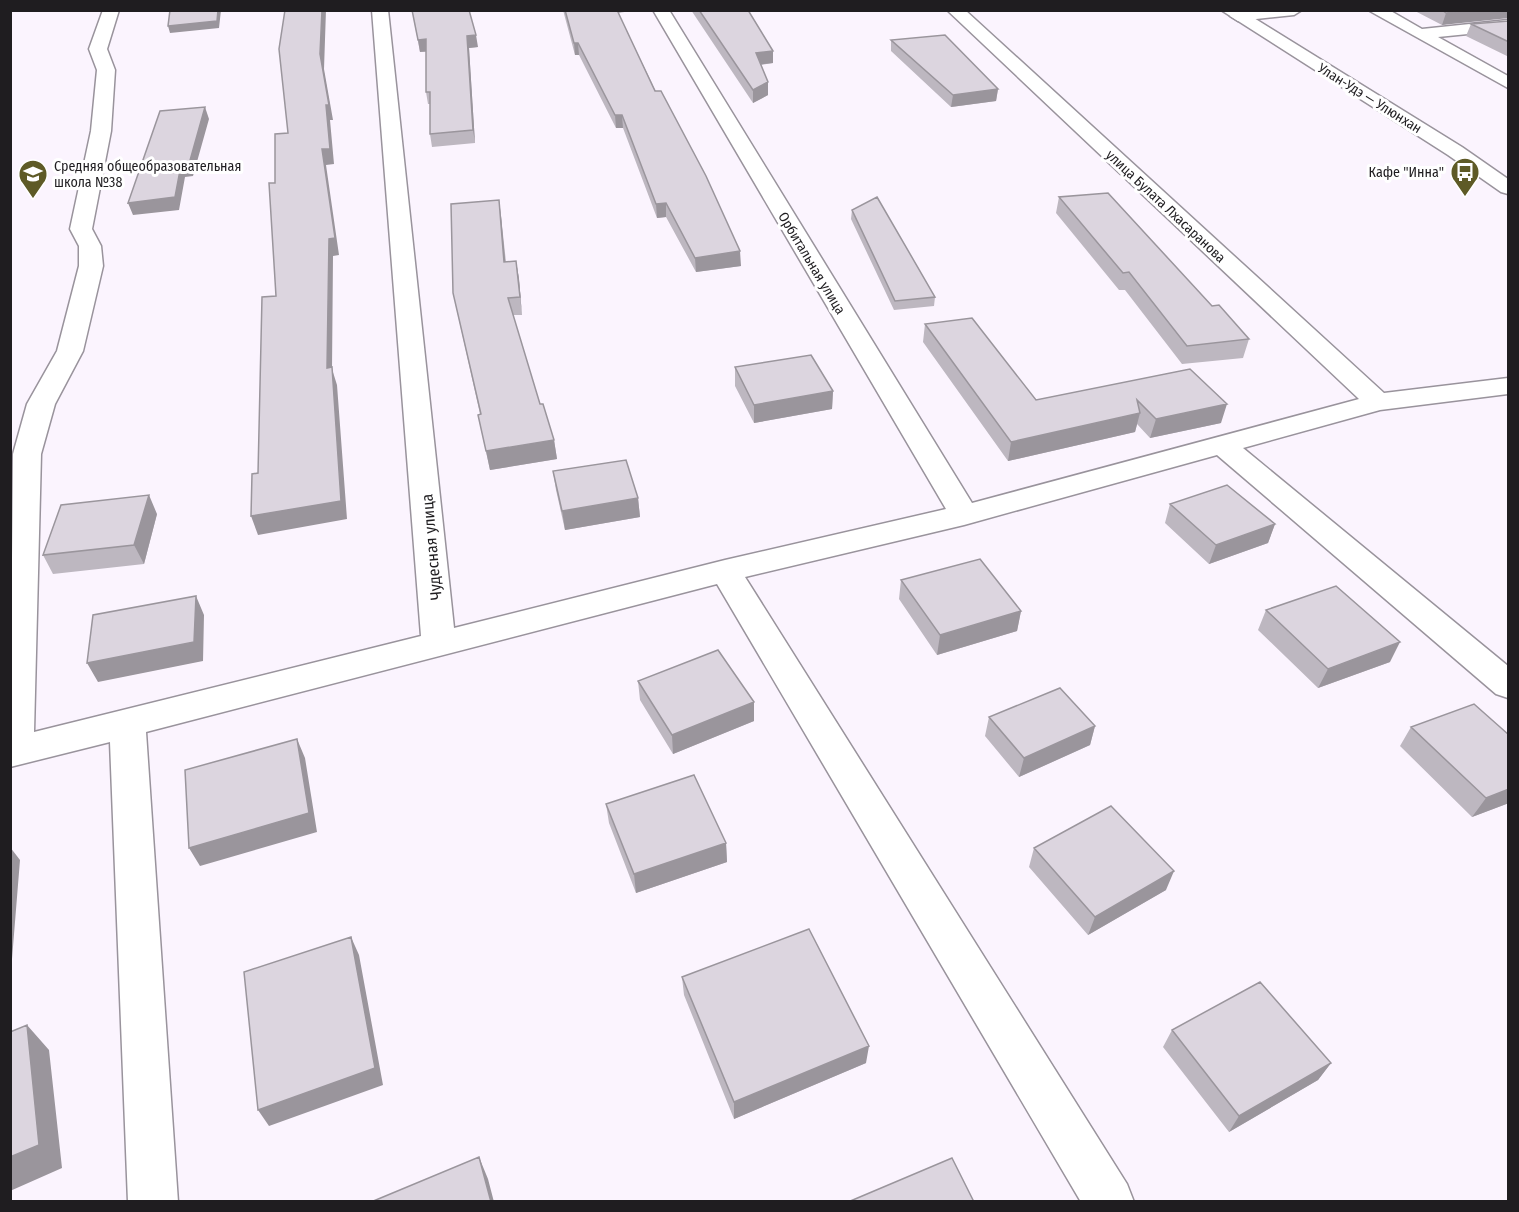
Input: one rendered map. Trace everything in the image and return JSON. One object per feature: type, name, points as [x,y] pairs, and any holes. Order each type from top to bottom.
[{"type":"street","points":[[111,10],[98,49],[106,70],[101,131],[81,229],[90,246],[92,266],[70,351],[55,374],[41,404],[27,454],[13,752],[725,571],[964,515],[1378,402],[1509,386]]},
{"type":"street","name":"Чудесная улица","points":[[380,10],[439,643]]},
{"type":"street","name":"Орбитальная улица","points":[[661,10],[964,515]]},
{"type":"street","name":"улица Булата Лхасаранова","points":[[955,10],[1378,402]]},
{"type":"street","points":[[1233,13],[1294,10]]},
{"type":"street","points":[[1376,10],[1509,83]]},
{"type":"street","name":"Улан-Удэ — Улюнхан","points":[[1233,13],[1455,151],[1509,188]]},
{"type":"street","points":[[1419,34],[1509,25]]},
{"type":"street","points":[[1222,445],[1509,684]]},
{"type":"street","points":[[725,571],[1109,1202]]},
{"type":"street","points":[[127,723],[153,1202]]},
{"type":"building","points":[[170,10],[218,10],[217,21],[168,26]]},
{"type":"building","points":[[285,10],[322,10],[320,54],[329,105],[326,105],[330,149],[322,149],[335,238],[329,239],[327,368],[332,367],[341,501],[251,516],[252,474],[258,473],[262,297],[276,296],[269,183],[275,183],[275,134],[288,133],[279,49]]},
{"type":"building","points":[[412,10],[469,10],[476,35],[467,36],[473,130],[430,134],[430,92],[426,92],[426,39],[418,40]]},
{"type":"building","points":[[565,10],[617,10],[655,91],[661,91],[706,176],[740,251],[695,258],[666,203],[656,204],[622,115],[615,115],[578,43],[574,43]]},
{"type":"building","points":[[699,10],[748,10],[773,51],[756,53],[768,82],[753,90]]},
{"type":"building","points":[[1442,10],[1472,10],[1446,13]]},
{"type":"building","points":[[1509,21],[1509,42],[1471,24]]},
{"type":"building","points":[[945,35],[998,89],[953,95],[891,40]]},
{"type":"building","points":[[205,107],[189,164],[181,165],[175,197],[128,203],[160,111]]},
{"type":"building","points":[[1108,193],[1212,306],[1219,305],[1249,339],[1187,346],[1129,272],[1123,273],[1059,197]]},
{"type":"building","points":[[877,197],[935,297],[895,301],[852,210]]},
{"type":"building","points":[[499,200],[504,262],[516,261],[520,297],[508,298],[540,404],[543,404],[554,440],[486,451],[478,415],[481,414],[453,293],[451,204]]},
{"type":"building","points":[[972,318],[1036,400],[1190,369],[1227,404],[1156,419],[1137,400],[1140,413],[1011,442],[925,324]]},
{"type":"building","points":[[811,355],[833,391],[754,405],[735,367]]},
{"type":"building","points":[[626,460],[638,498],[562,511],[553,471]]},
{"type":"building","points":[[1227,485],[1275,524],[1216,545],[1170,504]]},
{"type":"building","points":[[149,495],[134,545],[43,555],[61,505]]},
{"type":"building","points":[[980,559],[1021,611],[940,635],[901,580]]},
{"type":"building","points":[[1336,586],[1400,642],[1328,669],[1266,610]]},
{"type":"building","points":[[196,596],[194,642],[87,663],[93,615]]},
{"type":"building","points":[[718,650],[754,702],[672,735],[638,681]]},
{"type":"building","points":[[1060,688],[1095,726],[1024,758],[989,717]]},
{"type":"building","points":[[1474,704],[1509,735],[1509,789],[1486,798],[1411,727]]},
{"type":"building","points":[[297,739],[309,813],[189,848],[185,770]]},
{"type":"building","points":[[694,775],[726,843],[634,874],[606,804]]},
{"type":"building","points":[[1111,806],[1174,871],[1095,917],[1034,848]]},
{"type":"building","points":[[809,929],[869,1046],[734,1102],[682,977]]},
{"type":"building","points":[[351,937],[375,1068],[258,1110],[244,972]]},
{"type":"building","points":[[1260,982],[1331,1063],[1239,1116],[1172,1030]]},
{"type":"building","points":[[27,1025],[39,1145],[10,1157],[10,1032]]},
{"type":"building","points":[[479,1157],[491,1202],[371,1202]]},
{"type":"building","points":[[952,1158],[974,1202],[848,1202]]},
{"type":"place","name":"Кафе \"Инна\"","points":[[1465,198]]},
{"type":"place","name":"Средняя общеобразовательная школа №38","points":[[33,200]]}]
